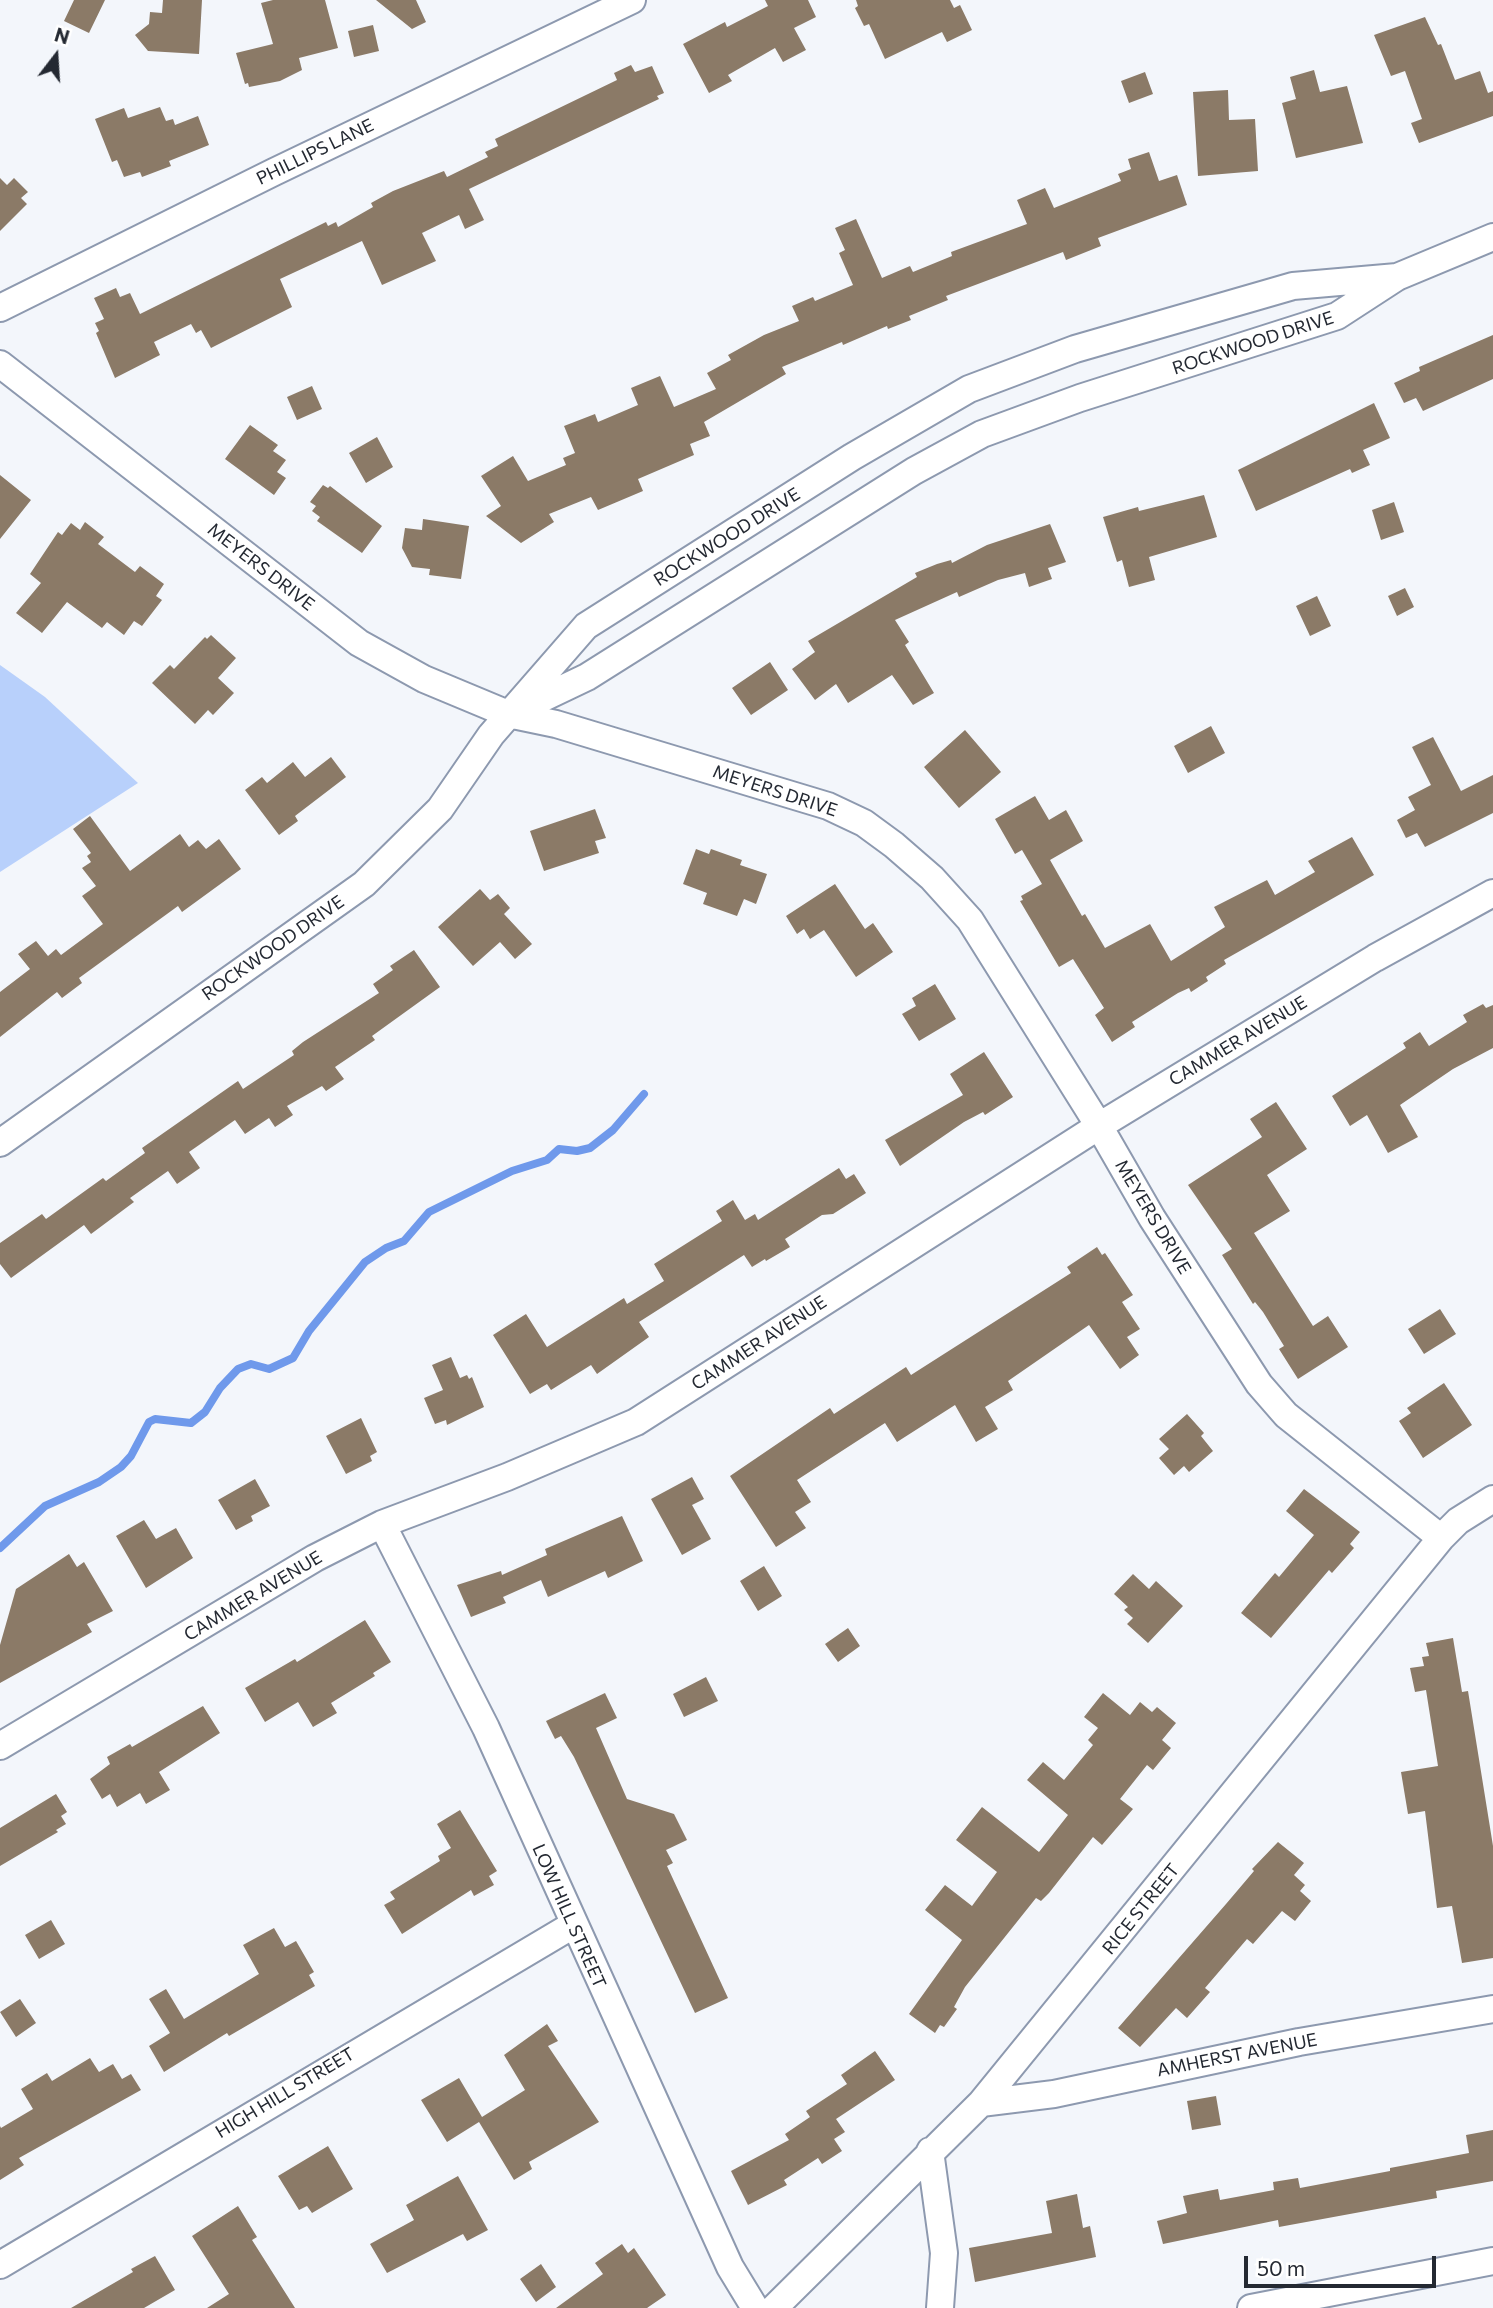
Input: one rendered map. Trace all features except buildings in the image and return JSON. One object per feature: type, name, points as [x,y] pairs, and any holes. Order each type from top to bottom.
[{"type":"street","name":"PHILLIPS LANE","points":[[0,308],[274,172],[632,0]]},
{"type":"street","name":"ROCKWOOD DRIVE","points":[[509,714],[587,677],[914,471],[982,434],[1080,398],[1337,316],[1397,277],[1493,237]]},
{"type":"street","name":"ROCKWOOD DRIVE","points":[[0,1143],[364,884],[440,808],[509,714],[586,626],[852,457],[969,389],[1075,349],[1293,286],[1397,277]]},
{"type":"street","name":"MEYERS DRIVE","points":[[0,364],[359,643],[424,679],[509,714],[785,791],[828,806],[864,823],[932,878],[970,920],[1099,1126],[1152,1219],[1259,1384],[1286,1415],[1441,1538]]},
{"type":"street","points":[[969,389],[982,434]]},
{"type":"street","name":"CAMMER AVENUE","points":[[0,1746],[315,1558],[382,1524],[508,1477],[636,1422],[1099,1126],[1376,958],[1493,893]]},
{"type":"street","name":"RICE STREET","points":[[774,2308],[981,2103],[1441,1538],[1458,1521],[1493,1499]]},
{"type":"street","name":"LOW HILL STREET","points":[[382,1524],[485,1728],[730,2267],[755,2308]]},
{"type":"street","name":"HIGH HILL STREET","points":[[0,2265],[573,1925]]},
{"type":"street","name":"AMHERST AVENUE","points":[[981,2103],[1054,2094],[1299,2042],[1493,2009]]},
{"type":"street","points":[[930,2151],[944,2253],[940,2308]]},
{"type":"street","points":[[1251,2308],[1493,2260]]},
{"type":"shaded area","points":[[0,665],[45,697],[138,783],[0,872]]},
{"type":"waterway","points":[[0,1548],[45,1506],[99,1482],[121,1467],[131,1456],[149,1422],[155,1419],[191,1423],[205,1412],[220,1388],[238,1369],[251,1364],[269,1369],[293,1358],[309,1331],[365,1262],[386,1248],[404,1241],[429,1212],[512,1171],[547,1160],[559,1149],[577,1151],[590,1148],[613,1130],[644,1094]]}]
